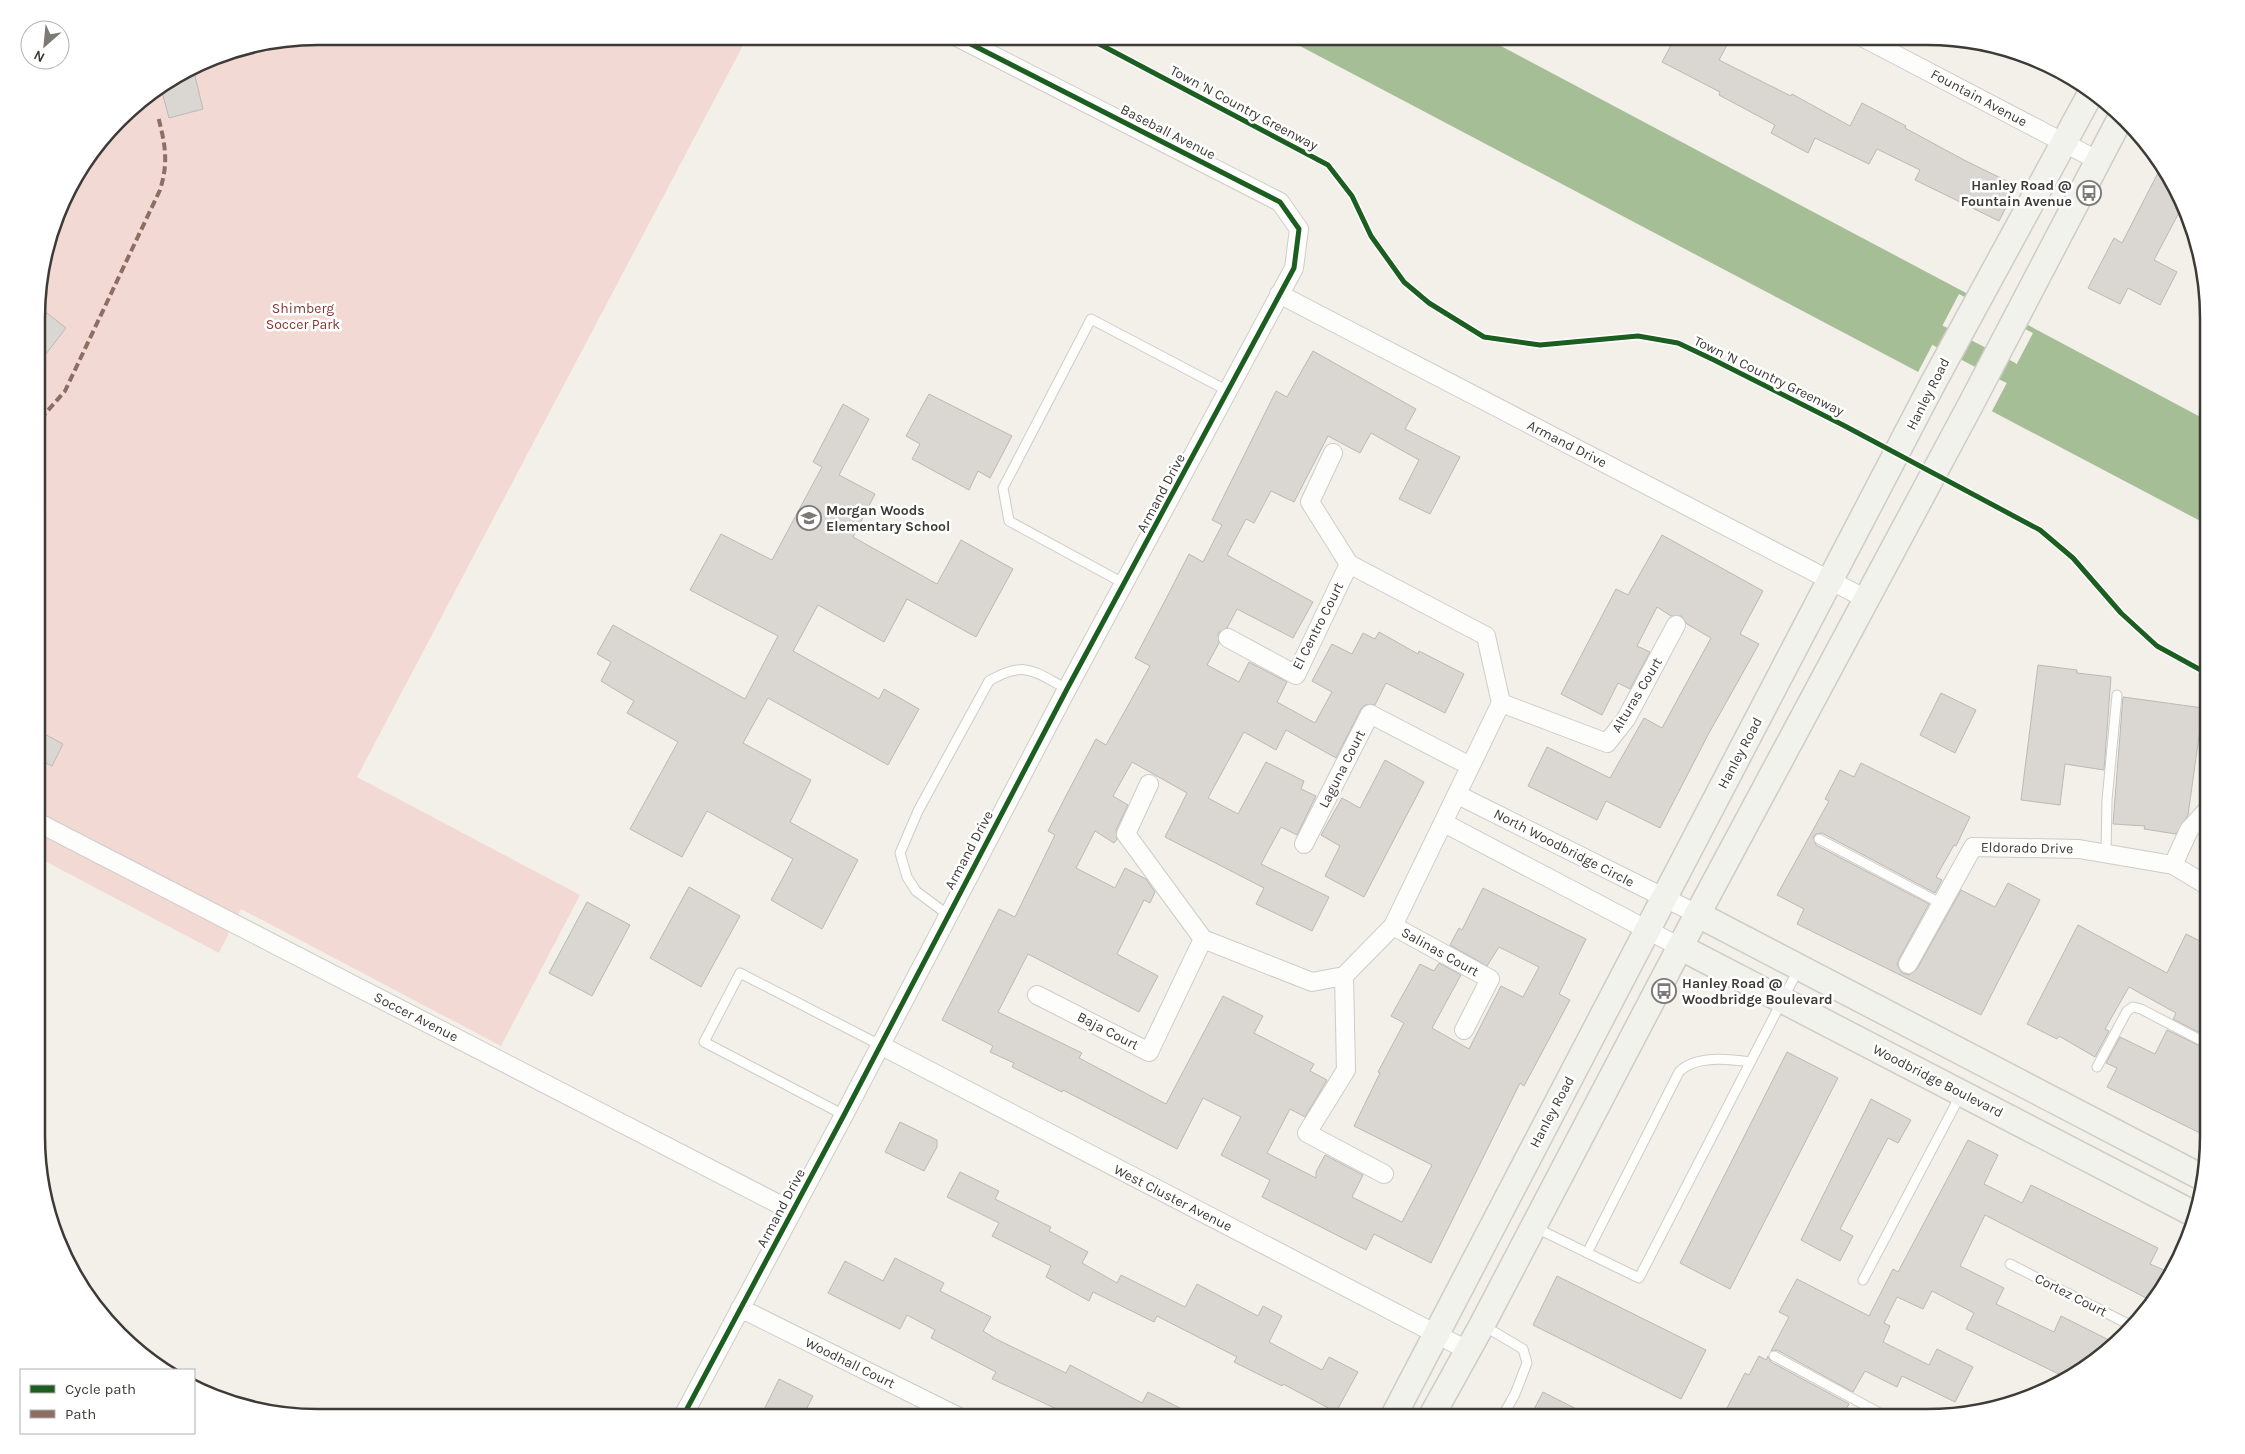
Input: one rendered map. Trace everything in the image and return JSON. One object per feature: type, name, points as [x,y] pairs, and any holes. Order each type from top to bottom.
[{"type":"main road","name":"Hanley Road","points":[[1397,1409],[1932,385],[2088,98]]},
{"type":"main road","points":[[1435,1409],[1534,1227],[1697,914],[2014,324],[2118,123]]},
{"type":"main road","points":[[1697,914],[2197,1175]]},
{"type":"main road","name":"Woodbridge Boulevard","points":[[1680,947],[2189,1213]]},
{"type":"street","name":"Baseball Avenue","points":[[973,45],[1280,202],[1299,229],[1294,268],[1279,294]]},
{"type":"street","name":"Fountain Avenue","points":[[1877,45],[2097,160]]},
{"type":"street","name":"Armand Drive","points":[[687,1409],[844,1115],[1067,689],[1279,294],[1866,599]]},
{"type":"street","points":[[1149,784],[1126,834],[1203,939],[1312,982],[1344,976],[1393,926],[1501,703],[1486,636],[1349,564],[1310,502],[1333,453]]},
{"type":"street","name":"El Centro Court","points":[[1228,638],[1296,675],[1349,564]]},
{"type":"street","name":"Alturas Court","points":[[1501,703],[1607,743],[1626,719],[1676,625]]},
{"type":"street","name":"Laguna Court","points":[[1304,844],[1370,714],[1470,766]]},
{"type":"street","name":"North Woodbridge Circle","points":[[1459,792],[1697,914]]},
{"type":"street","points":[[2173,865],[2189,830],[2200,818]]},
{"type":"street","points":[[1444,823],[1680,947]]},
{"type":"street","name":"Soccer Avenue","points":[[45,826],[792,1211]]},
{"type":"street","name":"Eldorado Drive","points":[[1908,964],[1973,847],[2079,849],[2106,853],[2173,865],[2200,881]]},
{"type":"street","name":"Salinas Court","points":[[1393,926],[1490,978],[1464,1030]]},
{"type":"street","name":"Baja Court","points":[[1037,995],[1149,1052],[1203,939]]},
{"type":"street","points":[[1344,976],[1346,1070],[1307,1134],[1384,1174]]},
{"type":"street","name":"West Cluster Avenue","points":[[880,1045],[1467,1350]]},
{"type":"street","name":"Woodhall Court","points":[[740,1308],[943,1409]]},
{"type":"lane","points":[[1125,584],[1009,520],[1003,488],[1091,319],[1228,391]]},
{"type":"lane","points":[[948,915],[916,891],[907,877],[900,853],[918,812],[989,681],[1007,670],[1030,669],[1067,689]]},
{"type":"lane","points":[[2106,853],[2107,800],[2117,695]]},
{"type":"lane","points":[[1819,839],[1942,904]]},
{"type":"lane","points":[[1534,1227],[1640,1278],[1800,968]]},
{"type":"lane","points":[[844,1115],[704,1042],[708,1033],[740,972],[880,1045]]},
{"type":"lane","points":[[2097,1067],[2127,1011],[2133,1007],[2141,1009],[2200,1040]]},
{"type":"lane","points":[[1587,1253],[1679,1072],[1684,1067],[1715,1058],[1750,1062]]},
{"type":"lane","points":[[1863,1280],[1961,1094]]},
{"type":"lane","name":"Cortez Court","points":[[2010,1264],[2126,1323]]},
{"type":"lane","points":[[1482,1325],[1522,1349],[1526,1363],[1515,1394],[1507,1409]]},
{"type":"lane","points":[[1774,1356],[1872,1409]]},
{"type":"green space","name":"Shimberg Soccer Park","points":[[318,45],[743,45],[357,777],[580,895],[501,1046],[241,909],[219,953],[45,861],[45,318],[47,282],[54,247],[66,213],[82,181],[101,152],[113,138],[152,101],[197,73],[230,59],[265,50]]},
{"type":"shaded area","points":[[1298,45],[1499,45],[1968,294],[1924,375]]},
{"type":"shaded area","points":[[2026,324],[2200,417],[2200,521],[1982,406]]},
{"type":"pier","points":[[1959,294],[1968,299],[1924,378],[1917,374]]},
{"type":"pier","points":[[2021,327],[2033,333],[1991,413],[1981,408]]},
{"type":"building","points":[[1671,45],[1727,45],[1719,60],[1791,96],[1792,94],[1850,126],[1862,103],[1964,160],[2017,186],[1999,221],[1915,180],[1920,170],[1877,149],[1869,164],[1815,138],[1808,153],[1771,133],[1775,125],[1719,95],[1720,92],[1662,62]]},
{"type":"building","points":[[195,74],[203,109],[169,118],[162,94]]},
{"type":"building","points":[[2158,173],[2179,213],[2154,260],[2177,272],[2160,305],[2128,288],[2120,304],[2088,288],[2114,238],[2122,243]]},
{"type":"building","points":[[45,312],[66,328],[45,355]]},
{"type":"building","points":[[1313,351],[1416,409],[1405,429],[1460,457],[1430,514],[1399,499],[1419,460],[1371,433],[1360,453],[1328,436],[1294,502],[1271,491],[1254,523],[1246,519],[1227,555],[1313,602],[1293,638],[1237,609],[1227,628],[1218,633],[1219,643],[1207,665],[1239,682],[1249,662],[1287,682],[1277,702],[1315,723],[1332,692],[1312,681],[1332,644],[1352,654],[1363,633],[1375,639],[1379,632],[1418,654],[1419,651],[1464,674],[1445,713],[1386,683],[1375,705],[1365,705],[1361,709],[1336,758],[1286,730],[1276,750],[1244,732],[1208,798],[1238,814],[1266,762],[1304,781],[1301,789],[1316,796],[1297,835],[1281,827],[1261,864],[1329,897],[1312,931],[1256,904],[1264,888],[1165,837],[1187,793],[1132,762],[1113,796],[1128,805],[1116,830],[1117,839],[1114,843],[1095,831],[1076,868],[1115,888],[1125,868],[1146,879],[1155,892],[1150,903],[1144,900],[1117,954],[1158,976],[1139,1012],[1028,954],[998,1012],[1082,1053],[1079,1058],[1166,1104],[1223,996],[1263,1016],[1254,1033],[1314,1064],[1310,1071],[1327,1080],[1305,1117],[1290,1109],[1267,1153],[1316,1178],[1316,1172],[1325,1155],[1363,1175],[1352,1197],[1402,1222],[1432,1165],[1354,1126],[1380,1073],[1378,1072],[1404,1023],[1391,1016],[1420,964],[1434,971],[1439,963],[1461,975],[1432,1028],[1469,1049],[1501,986],[1523,997],[1539,967],[1499,947],[1487,966],[1450,945],[1459,928],[1462,930],[1483,888],[1586,939],[1559,994],[1570,1000],[1524,1086],[1520,1083],[1431,1263],[1374,1234],[1366,1250],[1262,1197],[1270,1180],[1221,1155],[1241,1117],[1203,1098],[1177,1149],[1063,1090],[1062,1092],[1012,1067],[1014,1063],[990,1052],[993,1046],[942,1020],[999,909],[1015,917],[1055,835],[1048,831],[1096,739],[1106,745],[1150,666],[1135,658],[1189,554],[1203,562],[1222,525],[1212,520],[1276,391],[1287,397]]},
{"type":"building","points":[[929,394],[1012,436],[990,478],[978,471],[969,490],[912,459],[920,444],[906,436]]},
{"type":"building","points":[[843,404],[869,419],[839,475],[875,494],[853,537],[937,584],[961,540],[1013,569],[976,637],[907,599],[884,642],[818,605],[793,651],[879,699],[884,689],[919,709],[888,765],[768,698],[743,743],[811,780],[790,822],[858,860],[822,929],[771,900],[793,859],[707,811],[682,857],[630,829],[678,742],[627,713],[634,701],[601,681],[611,662],[597,654],[613,625],[745,699],[778,636],[690,590],[721,534],[772,560],[822,467],[813,462]]},
{"type":"building","points":[[1662,535],[1763,591],[1740,634],[1759,644],[1709,733],[1660,828],[1606,801],[1597,820],[1528,786],[1547,747],[1610,778],[1644,718],[1662,728],[1711,638],[1687,624],[1681,616],[1671,616],[1657,607],[1637,646],[1650,652],[1630,689],[1618,683],[1602,715],[1561,694],[1616,589],[1628,595]]},
{"type":"building","points":[[2038,665],[2077,670],[2077,673],[2111,677],[2104,770],[2065,764],[2060,805],[2021,800]]},
{"type":"building","points":[[1941,693],[1976,710],[1955,753],[1920,735]]},
{"type":"building","points":[[2123,697],[2200,708],[2200,729],[2188,815],[2176,834],[2144,829],[2145,826],[2113,824]]},
{"type":"building","points":[[45,734],[63,744],[52,766],[45,763]]},
{"type":"building","points":[[1385,760],[1424,782],[1364,897],[1325,876],[1340,846],[1321,835],[1342,798],[1360,808]]},
{"type":"building","points":[[1861,763],[1970,817],[1956,846],[1954,845],[1936,877],[1942,880],[1935,893],[1822,833],[1816,834],[1813,837],[1816,845],[1929,904],[1899,959],[1897,965],[1902,973],[1909,975],[1917,969],[1961,890],[1995,907],[2008,883],[2040,900],[1981,1015],[1797,924],[1804,909],[1777,895],[1829,801],[1825,799],[1840,770],[1854,777]]},
{"type":"building","points":[[689,887],[740,916],[701,987],[650,958]]},
{"type":"building","points":[[587,902],[630,925],[592,996],[549,973]]},
{"type":"building","points":[[2078,925],[2167,973],[2186,934],[2200,941],[2200,1033],[2173,1019],[2176,1013],[2129,987],[2105,1029],[2109,1031],[2095,1057],[2059,1036],[2057,1039],[2027,1024]]},
{"type":"building","points":[[2167,1030],[2200,1046],[2200,1133],[2107,1087],[2117,1068],[2106,1063],[2120,1037],[2155,1054]]},
{"type":"building","points":[[1787,1052],[1838,1078],[1730,1289],[1680,1263]]},
{"type":"building","points":[[1871,1099],[1911,1120],[1898,1143],[1888,1138],[1840,1229],[1853,1236],[1840,1261],[1801,1240]]},
{"type":"building","points":[[900,1122],[937,1140],[937,1147],[924,1171],[885,1152]]},
{"type":"building","points":[[1968,1140],[1998,1155],[1984,1184],[2022,1203],[2031,1185],[2158,1248],[2150,1264],[2164,1270],[2147,1298],[1985,1215],[1960,1266],[2004,1288],[1996,1304],[2054,1332],[2061,1316],[2108,1340],[2079,1363],[2060,1374],[1966,1329],[1974,1313],[1932,1291],[1923,1309],[1897,1297],[1884,1323],[1890,1326],[1883,1342],[1929,1365],[1937,1349],[1973,1367],[1955,1402],[1902,1376],[1897,1387],[1865,1371],[1853,1392],[1777,1350],[1771,1351],[1789,1317],[1779,1312],[1797,1279],[1869,1316],[1893,1269],[1898,1272]]},
{"type":"building","points":[[960,1172],[999,1191],[995,1199],[1051,1227],[1049,1231],[1088,1252],[1082,1263],[1117,1283],[1121,1275],[1185,1307],[1197,1284],[1258,1316],[1263,1306],[1282,1316],[1269,1342],[1322,1370],[1329,1357],[1358,1372],[1338,1409],[1330,1409],[1283,1384],[1282,1386],[1234,1362],[1237,1357],[1157,1316],[1154,1322],[1093,1292],[1089,1301],[1046,1277],[1051,1266],[992,1236],[999,1223],[947,1197]]},
{"type":"building","points":[[895,1258],[944,1283],[940,1291],[991,1317],[983,1331],[996,1339],[1066,1373],[1070,1365],[1142,1403],[1148,1392],[1182,1409],[1057,1409],[992,1379],[996,1372],[931,1338],[935,1330],[907,1315],[900,1329],[828,1293],[845,1261],[883,1281]]},
{"type":"building","points":[[1557,1276],[1706,1350],[1681,1399],[1533,1325]]},
{"type":"building","points":[[1759,1356],[1766,1360],[1768,1356],[1771,1362],[1849,1404],[1846,1409],[1727,1408],[1745,1373],[1749,1375]]},
{"type":"building","points":[[779,1379],[813,1396],[806,1409],[764,1409]]},
{"type":"building","points":[[1543,1392],[1576,1409],[1534,1409]]},
{"type":"waterway","points":[[1939,336],[2009,372]]},
{"type":"marked path","points":[[45,414],[65,391],[160,190],[163,180],[165,153],[158,116]]},
{"type":"cycle path","points":[[687,1409],[844,1115],[1067,689],[1294,268],[1299,229],[1280,202],[973,45]]},
{"type":"cycle path","name":"Town 'N Country Greenway","points":[[1101,45],[1328,165],[1352,196],[1371,236],[1404,282],[1429,303],[1484,337],[1540,345],[1638,336],[1678,343],[1843,425],[2040,530],[2073,558],[2121,613],[2157,646],[2200,670]]},
{"type":"place","name":"Hanley Road @ Fountain Avenue","points":[[2089,193]]},
{"type":"place","name":"Morgan Woods Elementary School","points":[[809,518]]},
{"type":"place","name":"Hanley Road @ Woodbridge Boulevard","points":[[1664,991]]}]
